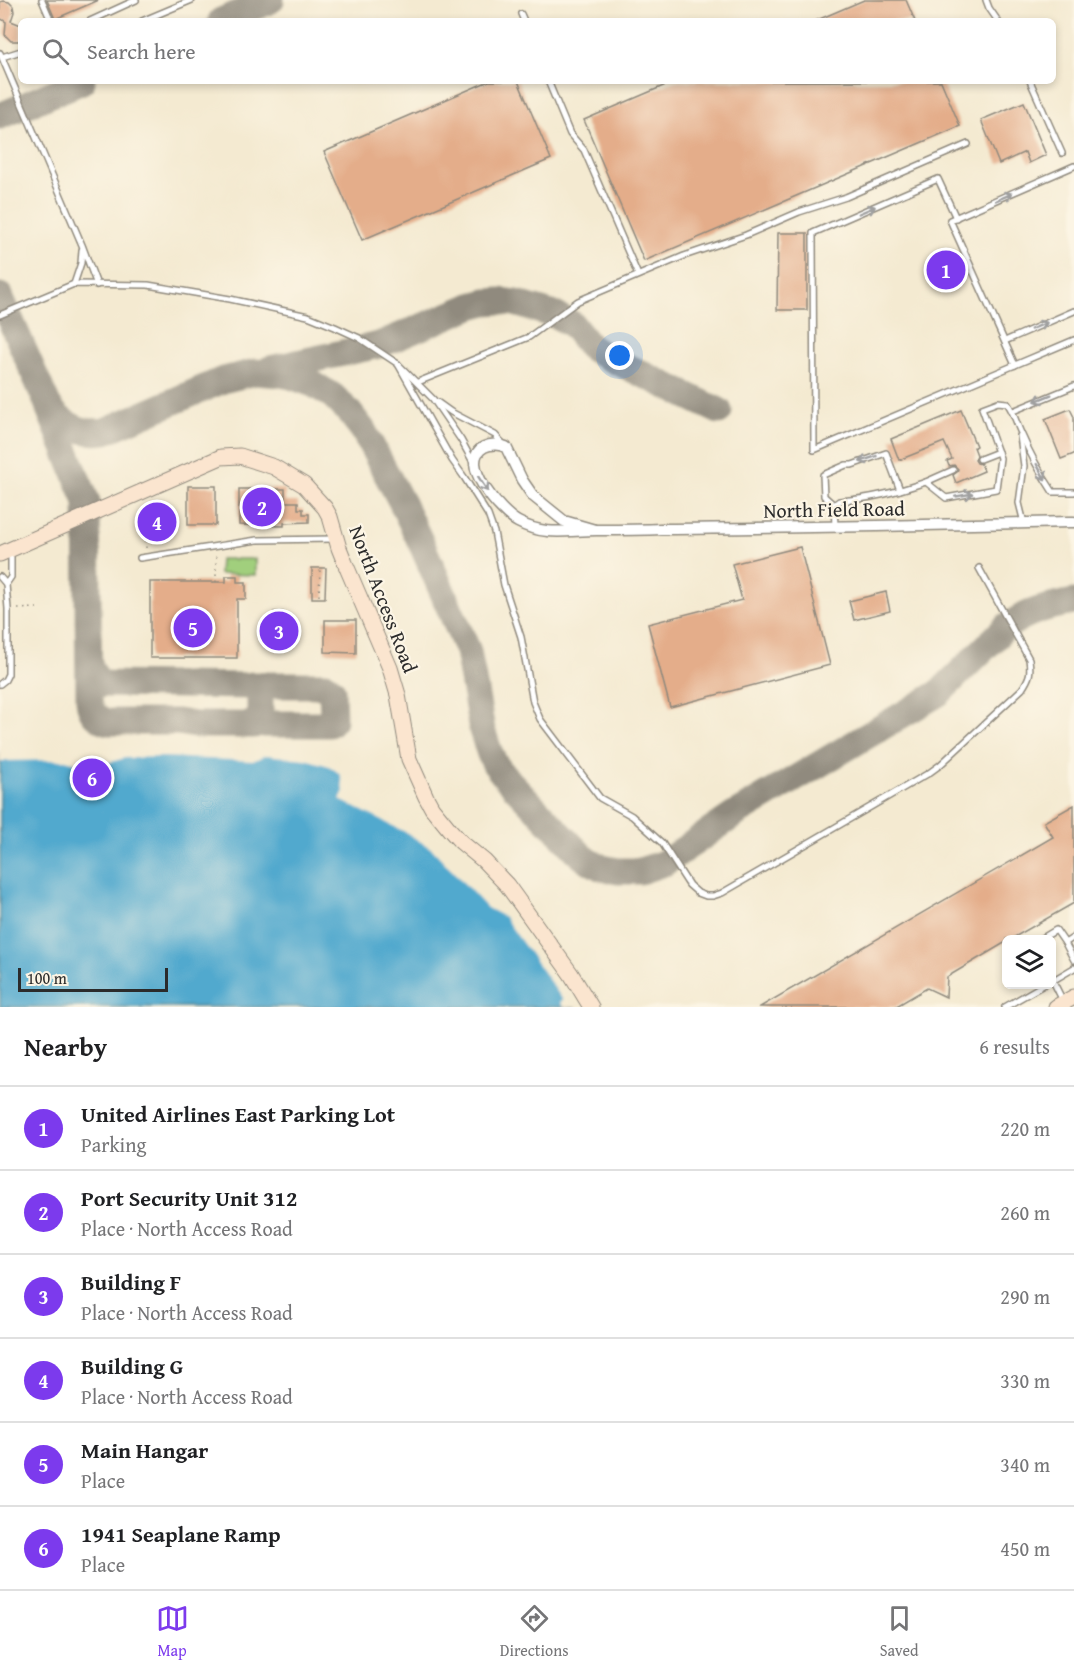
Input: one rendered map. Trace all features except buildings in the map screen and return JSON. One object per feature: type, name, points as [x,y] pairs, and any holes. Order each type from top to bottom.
[{"type":"street","points":[[474,464],[477,454],[486,446],[495,444],[506,447]]},
{"type":"street","name":"North Field Road","points":[[506,447],[532,496],[564,521],[595,530]]},
{"type":"street","name":"North Access Road","points":[[4,552],[221,457],[230,455],[250,458],[274,467],[304,485],[330,517],[342,556],[390,668],[398,695],[409,759],[426,797],[455,836],[507,885],[571,974],[591,1007]]},
{"type":"street","name":"North Field Road","points":[[474,464],[478,479],[499,507],[513,520],[531,529],[554,533],[595,530],[835,528],[1074,522]]},
{"type":"lane","points":[[42,0],[50,18]]},
{"type":"lane","points":[[97,18],[136,0]]},
{"type":"lane","points":[[149,18],[192,0]]},
{"type":"lane","points":[[986,0],[996,18]]},
{"type":"lane","points":[[520,14],[522,18]]},
{"type":"lane","points":[[18,52],[1,55],[97,285]]},
{"type":"lane","points":[[549,84],[570,134],[584,150],[638,276]]},
{"type":"lane","points":[[1031,84],[1062,153]]},
{"type":"lane","points":[[418,382],[529,337],[578,301],[684,256],[746,235],[799,212],[846,197],[968,144]]},
{"type":"lane","points":[[953,219],[1074,166]]},
{"type":"lane","points":[[1015,365],[938,179],[813,233],[814,450],[1015,365],[1074,340]]},
{"type":"lane","points":[[74,284],[81,263],[82,245]]},
{"type":"lane","points":[[0,315],[74,284],[148,285],[308,316],[359,339],[398,364],[433,399],[461,440],[474,464]]},
{"type":"lane","points":[[1005,341],[1074,311]]},
{"type":"lane","points":[[398,364],[452,460],[488,515],[494,532],[504,585],[521,637],[532,702],[540,719],[600,798],[632,816],[662,843],[684,880],[698,893],[706,896],[722,893],[929,773],[1022,688],[1030,677],[1029,659],[979,568]]},
{"type":"lane","points":[[1013,411],[1074,386]]},
{"type":"lane","points":[[433,399],[451,412],[495,435],[506,447]]},
{"type":"lane","points":[[926,482],[946,498],[996,489],[1000,458],[982,408],[998,402],[1007,403],[1013,411],[1020,432],[1041,474],[1053,492],[1074,492]]},
{"type":"lane","points":[[1020,432],[1024,466],[1019,503],[1024,523]]},
{"type":"lane","points":[[980,459],[998,452]]},
{"type":"lane","points":[[835,528],[834,505],[824,496],[823,476],[846,465],[886,453],[900,490]]},
{"type":"lane","points":[[834,505],[839,501],[862,500],[900,490],[953,470]]},
{"type":"lane","points":[[143,558],[257,540],[336,538]]},
{"type":"lane","points":[[4,552],[11,557],[11,577],[6,584]]},
{"type":"lane","points":[[0,577],[6,584],[8,609],[8,674],[0,684]]},
{"type":"lane","points":[[1048,935],[1056,930],[1074,960]]},
{"type":"lane","points":[[1065,943],[1074,937]]},
{"type":"lane","points":[[1056,978],[1074,968]]},
{"type":"lane","points":[[1056,987],[1065,1002]]},
{"type":"lane","points":[[1005,1007],[1036,989]]},
{"type":"path","points":[[143,558],[146,524],[148,524]]},
{"type":"path","points":[[146,529],[168,529]]},
{"type":"path","points":[[216,582],[217,546]]},
{"type":"path","points":[[320,568],[320,596]]},
{"type":"path","points":[[18,609],[37,608]]},
{"type":"green space","points":[[220,559],[255,559],[255,575],[219,574]]},
{"type":"water","points":[[0,752],[324,753],[346,770],[345,788],[476,870],[576,1007],[0,1007]]},
{"type":"pier","points":[[257,748],[324,750],[332,754],[348,769],[351,782],[349,787],[431,836],[478,868],[500,892],[573,995],[579,1007],[563,1007],[560,1002],[563,1000],[504,917],[487,908],[432,849],[405,832],[340,800],[344,791],[340,774],[329,766],[305,759],[265,755],[253,761],[165,757],[125,758],[104,764],[103,792],[80,791],[80,764],[65,760],[0,761],[0,749],[80,749],[83,752],[101,753],[103,750],[249,752]]},
{"type":"taxiway","points":[[228,18],[271,0]]},
{"type":"taxiway","points":[[0,116],[75,84]]},
{"type":"taxiway","points":[[0,296],[48,405],[59,418],[80,430],[105,431],[223,380],[255,372],[291,376],[313,384],[333,396],[363,430],[422,545],[468,651],[482,730],[495,764],[583,857],[602,868],[640,871],[664,863],[734,815],[939,693],[1006,627],[1038,610],[1074,602]]},
{"type":"taxiway","points":[[270,369],[379,345],[471,306],[500,301],[555,315],[572,324],[590,347],[601,354],[719,411]]},
{"type":"taxiway","points":[[49,409],[87,502],[89,700],[93,712],[101,720],[109,722],[254,725],[260,718],[260,693],[255,686],[105,684],[94,675],[89,662]]},
{"type":"taxiway","points":[[252,685],[326,685],[332,690],[333,720],[329,724],[265,724],[260,718]]},
{"type":"place","name":"United Airlines East Parking Lot","points":[[946,270]]},
{"type":"place","name":"Port Security Unit 312","points":[[262,507]]},
{"type":"place","name":"Building G","points":[[157,522]]},
{"type":"place","name":"Main Hangar","points":[[193,628]]},
{"type":"place","name":"Building F","points":[[279,631]]},
{"type":"place","name":"1941 Seaplane Ramp","points":[[92,778]]}]
